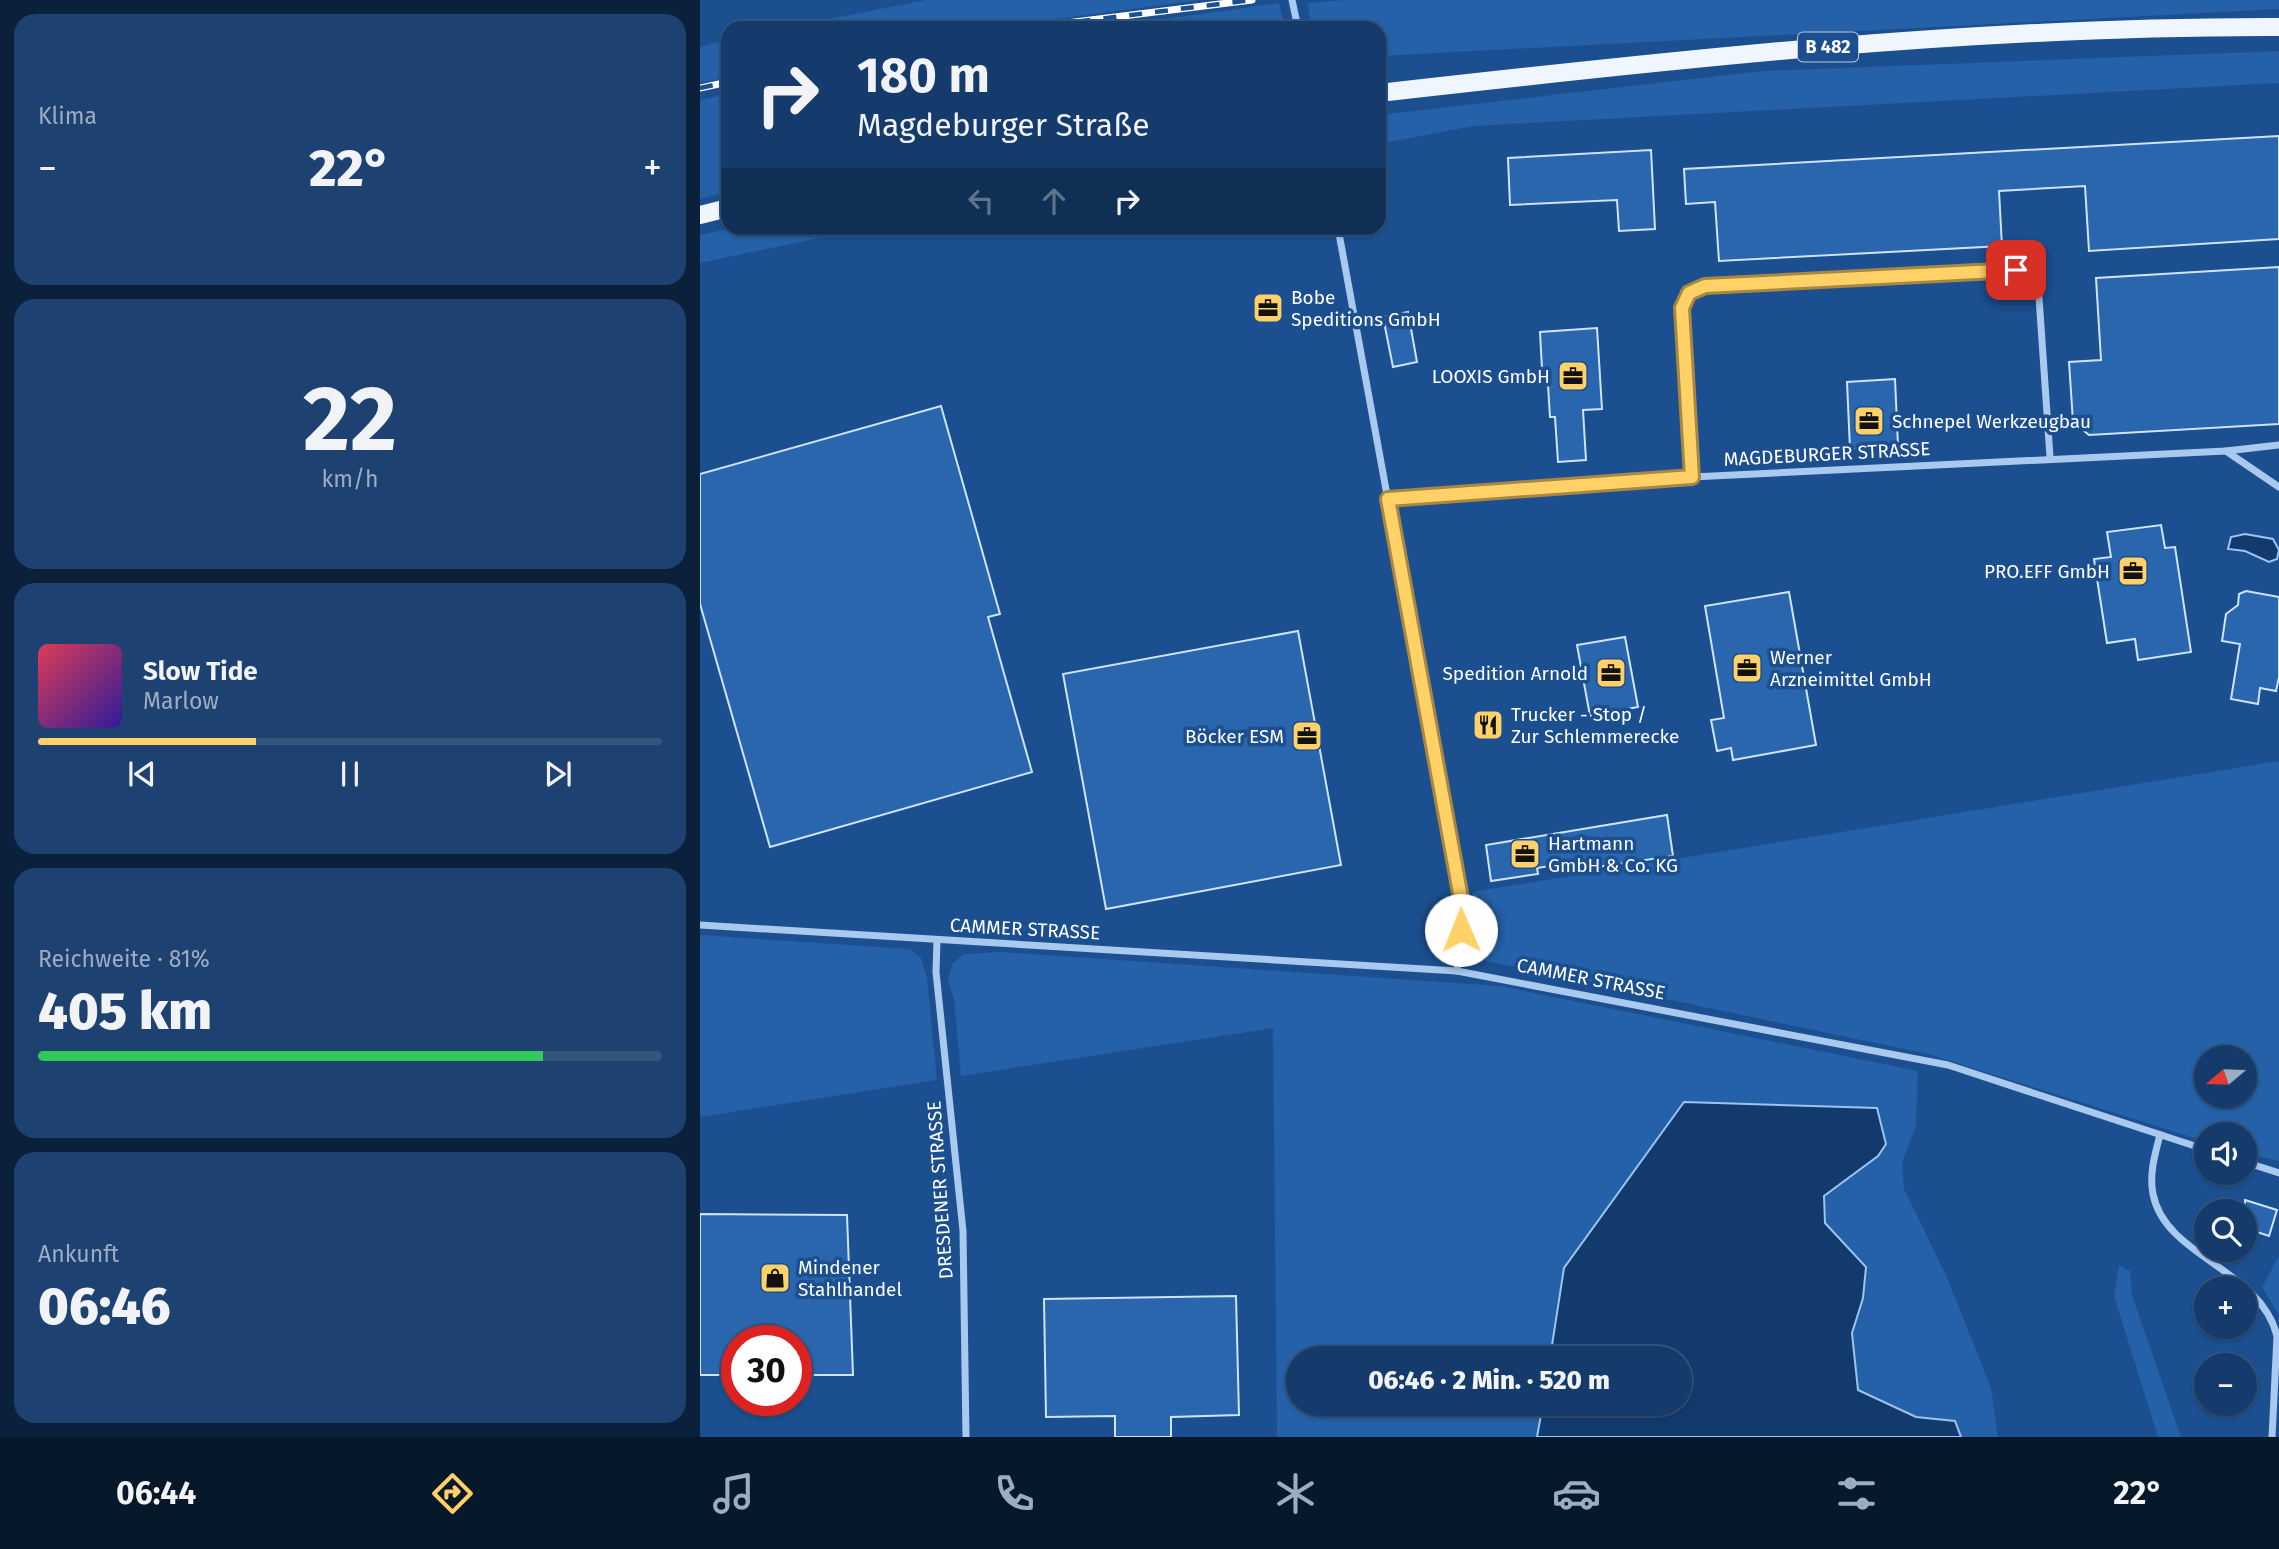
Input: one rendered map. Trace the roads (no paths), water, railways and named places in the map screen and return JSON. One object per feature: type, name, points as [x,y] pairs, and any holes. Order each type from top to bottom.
[{"type":"main road","name":"B 482","points":[[1386,92],[1634,64],[1921,40],[2279,27]]},
{"type":"main road","points":[[700,215],[721,210]]},
{"type":"street","points":[[1292,0],[1296,21]]},
{"type":"street","points":[[1339,235],[1463,909],[1457,971]]},
{"type":"street","points":[[1692,477],[1682,308],[1689,293],[1705,286],[1989,271],[2016,270],[2030,273],[2038,283],[2050,457]]},
{"type":"street","name":"MAGDEBURGER STRASSE","points":[[1388,499],[1692,477],[2050,457],[2226,451],[2279,445]]},
{"type":"street","points":[[2226,451],[2279,487]]},
{"type":"street","name":"CAMMER STRASSE","points":[[700,925],[1457,971],[1948,1065],[2194,1146]]},
{"type":"street","name":"DRESDENER STRASSE","points":[[937,940],[936,972],[963,1231],[966,1437]]},
{"type":"street","points":[[2160,1135],[2154,1159],[2152,1191],[2165,1221],[2254,1294],[2273,1321],[2277,1336],[2272,1437]]},
{"type":"street","points":[[2257,1167],[2278,1173]]},
{"type":"railway","points":[[1082,21],[1252,0]]},
{"type":"railway","points":[[700,88],[721,84]]},
{"type":"place","name":"Bobe Speditions GmbH","points":[[1268,308]]},
{"type":"place","name":"LOOXIS GmbH","points":[[1573,376]]},
{"type":"place","name":"Schnepel Werkzeugbau","points":[[1869,421]]},
{"type":"place","name":"PRO.EFF GmbH","points":[[2133,571]]},
{"type":"place","name":"Werner Arzneimittel GmbH","points":[[1747,668]]},
{"type":"place","name":"Spedition Arnold","points":[[1611,673]]},
{"type":"place","name":"Trucker - Stop / Zur Schlemmerecke","points":[[1488,725]]},
{"type":"place","name":"Böcker ESM","points":[[1307,736]]},
{"type":"place","name":"Hartmann GmbH & Co. KG","points":[[1525,854]]},
{"type":"place","name":"Mindener Stahlhandel","points":[[775,1278]]}]
